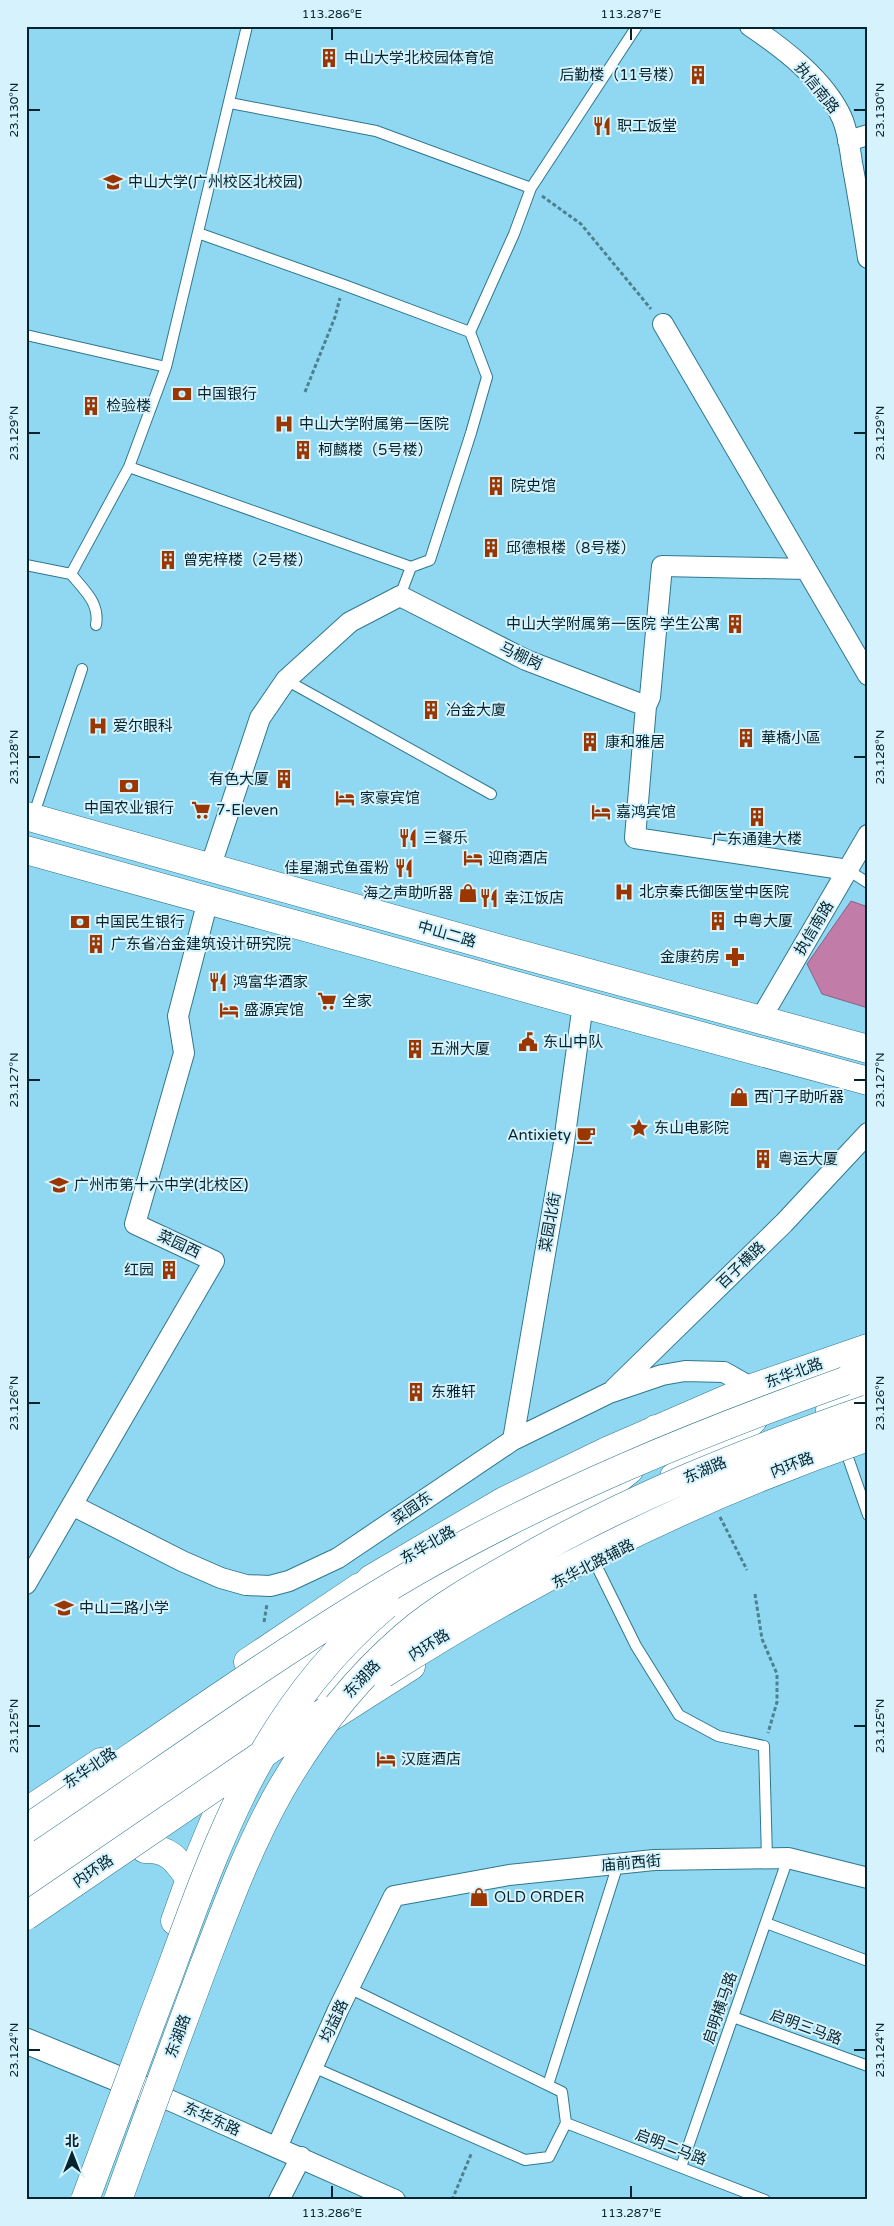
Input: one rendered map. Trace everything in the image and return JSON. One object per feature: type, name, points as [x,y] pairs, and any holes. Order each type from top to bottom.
[{"type":"main road","name":"中山二路","points":[[30,817],[868,1049]]},
{"type":"main road","name":"中山二路","points":[[26,850],[583,1004],[868,1080]]},
{"type":"main road","name":"东华北路","points":[[26,1812],[371,1579],[504,1501],[656,1429],[752,1388],[834,1358],[868,1348]]},
{"type":"main road","points":[[834,1358],[831,1372],[833,1409],[857,1449]]},
{"type":"main road","points":[[26,1829],[304,1641],[469,1542],[594,1480],[650,1456],[764,1410],[868,1374]]},
{"type":"main road","points":[[664,1483],[743,1430],[755,1419],[758,1407],[752,1388]]},
{"type":"main road","points":[[26,1891],[471,1586],[570,1530],[664,1483],[772,1433],[868,1395]]},
{"type":"main road","name":"东湖路","points":[[118,2200],[218,1930],[254,1840],[299,1760],[340,1704],[368,1671],[408,1634],[448,1604],[553,1542],[606,1515],[702,1471],[759,1448],[868,1409]]},
{"type":"main road","points":[[26,1859],[278,1685],[450,1579],[574,1510],[608,1488],[629,1470],[656,1429]]},
{"type":"main road","points":[[772,1433],[815,1464]]},
{"type":"main road","name":"内环路","points":[[26,1916],[348,1696],[465,1623],[530,1586],[654,1523],[775,1471],[868,1436]]},
{"type":"main road","name":"东华北路辅路","points":[[334,1715],[499,1613],[576,1572],[674,1523],[735,1496],[857,1449]]},
{"type":"main road","points":[[574,1510],[608,1451]]},
{"type":"main road","name":"东湖路","points":[[86,2200],[216,1848],[237,1800],[265,1747],[302,1693],[322,1668],[358,1630],[411,1584],[469,1542]]},
{"type":"main road","points":[[73,2200],[190,1879],[250,1737],[278,1685],[371,1579]]},
{"type":"main road","points":[[373,1653],[390,1680],[435,1609]]},
{"type":"main road","points":[[26,1931],[224,1796],[334,1715]]},
{"type":"main road","points":[[126,2200],[207,1957],[257,1827],[270,1799],[301,1750],[310,1737],[334,1715]]},
{"type":"main road","points":[[145,1849],[164,1851],[174,1856],[190,1879]]},
{"type":"street","name":"执信南路","points":[[750,26],[793,59],[815,80],[842,118],[848,141],[868,258]]},
{"type":"street","points":[[848,141],[868,135]]},
{"type":"street","points":[[663,324],[868,675]]},
{"type":"street","points":[[806,569],[662,566],[650,697],[646,706],[635,838],[848,870]]},
{"type":"street","points":[[210,868],[260,718],[286,680],[350,622],[400,596]]},
{"type":"street","name":"马棚岗","points":[[400,596],[526,660],[646,706]]},
{"type":"street","name":"执信南路","points":[[760,1020],[868,835]]},
{"type":"street","name":"菜园西","points":[[26,1584],[214,1261],[135,1224],[184,1053],[178,1016],[208,900]]},
{"type":"street","name":"菜园北街","points":[[513,1440],[563,1149],[583,1004]]},
{"type":"street","name":"百子横路","points":[[609,1394],[784,1223],[868,1133]]},
{"type":"street","name":"菜园东","points":[[72,1505],[182,1561],[221,1578],[246,1586],[270,1586],[289,1581],[338,1558],[513,1440],[609,1394],[662,1375],[685,1371],[724,1372],[752,1388]]},
{"type":"street","name":"庙前西街","points":[[394,1896],[509,1876],[654,1860],[788,1858],[868,1878]]},
{"type":"street","name":"均益路","points":[[277,2147],[349,1988],[394,1896]]},
{"type":"street","name":"东华东路","points":[[26,2041],[160,2096],[395,2200]]},
{"type":"street","points":[[279,2200],[301,2157]]},
{"type":"lane","points":[[71,574],[129,466],[166,367],[247,26]]},
{"type":"lane","points":[[129,466],[411,567],[430,560],[487,377],[470,332],[514,234],[532,188],[637,26]]},
{"type":"lane","points":[[230,104],[376,131],[532,188]]},
{"type":"lane","points":[[198,234],[344,284],[470,332]]},
{"type":"lane","points":[[26,335],[166,367]]},
{"type":"lane","points":[[26,564],[71,574],[94,604],[98,614],[96,625]]},
{"type":"lane","points":[[400,596],[411,567]]},
{"type":"lane","points":[[30,817],[82,669]]},
{"type":"lane","points":[[286,680],[491,794]]},
{"type":"lane","points":[[848,870],[868,883]]},
{"type":"lane","points":[[857,1449],[868,1515]]},
{"type":"lane","points":[[599,1571],[636,1646],[679,1716],[718,1736],[764,1746],[767,1859]]},
{"type":"lane","name":"启明横马路","points":[[681,2167],[788,1858]]},
{"type":"lane","points":[[548,2085],[618,1864]]},
{"type":"lane","points":[[766,1923],[868,1961]]},
{"type":"lane","points":[[313,2067],[525,2160],[549,2157],[566,2123],[562,2092],[349,1988]]},
{"type":"lane","name":"启明三马路","points":[[733,2017],[868,2066]]},
{"type":"lane","name":"启明二马路","points":[[566,2123],[764,2200]]},
{"type":"path","points":[[532,188],[581,224],[663,324]]},
{"type":"path","points":[[306,392],[335,317],[344,284]]},
{"type":"path","points":[[719,1515],[747,1570]]},
{"type":"path","points":[[259,1654],[270,1586]]},
{"type":"path","points":[[755,1594],[762,1640],[777,1674],[777,1702],[764,1746]]},
{"type":"path","points":[[452,2200],[478,2139]]},
{"type":"shaded area","points":[[851,901],[868,907],[868,1008],[822,994],[807,964]]},
{"type":"place","name":"中山大学北校园体育馆","points":[[329,58]]},
{"type":"place","name":"后勤楼（11号楼）","points":[[698,75]]},
{"type":"place","name":"职工饭堂","points":[[602,126]]},
{"type":"place","name":"中山大学(广州校区北校园)","points":[[113,182]]},
{"type":"place","name":"中国银行","points":[[182,394]]},
{"type":"place","name":"检验楼","points":[[91,406]]},
{"type":"place","name":"中山大学附属第一医院","points":[[284,424]]},
{"type":"place","name":"柯麟楼（5号楼）","points":[[303,450]]},
{"type":"place","name":"院史馆","points":[[496,486]]},
{"type":"place","name":"邱德根楼（8号楼）","points":[[491,548]]},
{"type":"place","name":"曾宪梓楼（2号楼）","points":[[168,560]]},
{"type":"place","name":"中山大学附属第一医院 学生公寓","points":[[735,624]]},
{"type":"place","name":"冶金大廈","points":[[431,710]]},
{"type":"place","name":"爱尔眼科","points":[[98,726]]},
{"type":"place","name":"華橋小區","points":[[746,738]]},
{"type":"place","name":"康和雅居","points":[[590,742]]},
{"type":"place","name":"有色大厦","points":[[284,779]]},
{"type":"place","name":"中国农业银行","points":[[129,786]]},
{"type":"place","name":"家豪宾馆","points":[[345,798]]},
{"type":"place","name":"7-Eleven","points":[[201,810]]},
{"type":"place","name":"嘉鸿宾馆","points":[[601,812]]},
{"type":"place","name":"广东通建大楼","points":[[757,817]]},
{"type":"place","name":"三餐乐","points":[[408,838]]},
{"type":"place","name":"迎商酒店","points":[[473,858]]},
{"type":"place","name":"佳星潮式鱼蛋粉","points":[[404,868]]},
{"type":"place","name":"北京秦氏御医堂中医院","points":[[624,892]]},
{"type":"place","name":"海之声助听器","points":[[468,893]]},
{"type":"place","name":"幸江饭店","points":[[489,898]]},
{"type":"place","name":"中粤大厦","points":[[718,921]]},
{"type":"place","name":"中国民生银行","points":[[80,922]]},
{"type":"place","name":"广东省冶金建筑设计研究院","points":[[96,944]]},
{"type":"place","name":"金康药房","points":[[735,957]]},
{"type":"place","name":"鸿富华酒家","points":[[218,982]]},
{"type":"place","name":"全家","points":[[327,1001]]},
{"type":"place","name":"盛源宾馆","points":[[229,1010]]},
{"type":"place","name":"东山中队","points":[[528,1042]]},
{"type":"place","name":"五洲大厦","points":[[415,1049]]},
{"type":"place","name":"西门子助听器","points":[[739,1097]]},
{"type":"place","name":"东山电影院","points":[[639,1128]]},
{"type":"place","name":"Antixiety","points":[[586,1135]]},
{"type":"place","name":"粤运大厦","points":[[763,1159]]},
{"type":"place","name":"广州市第十六中学(北校区)","points":[[59,1185]]},
{"type":"place","name":"红园","points":[[169,1270]]},
{"type":"place","name":"东雅轩","points":[[416,1392]]},
{"type":"place","name":"中山二路小学","points":[[64,1608]]},
{"type":"place","name":"汉庭酒店","points":[[386,1759]]},
{"type":"place","name":"OLD ORDER","points":[[479,1897]]}]
